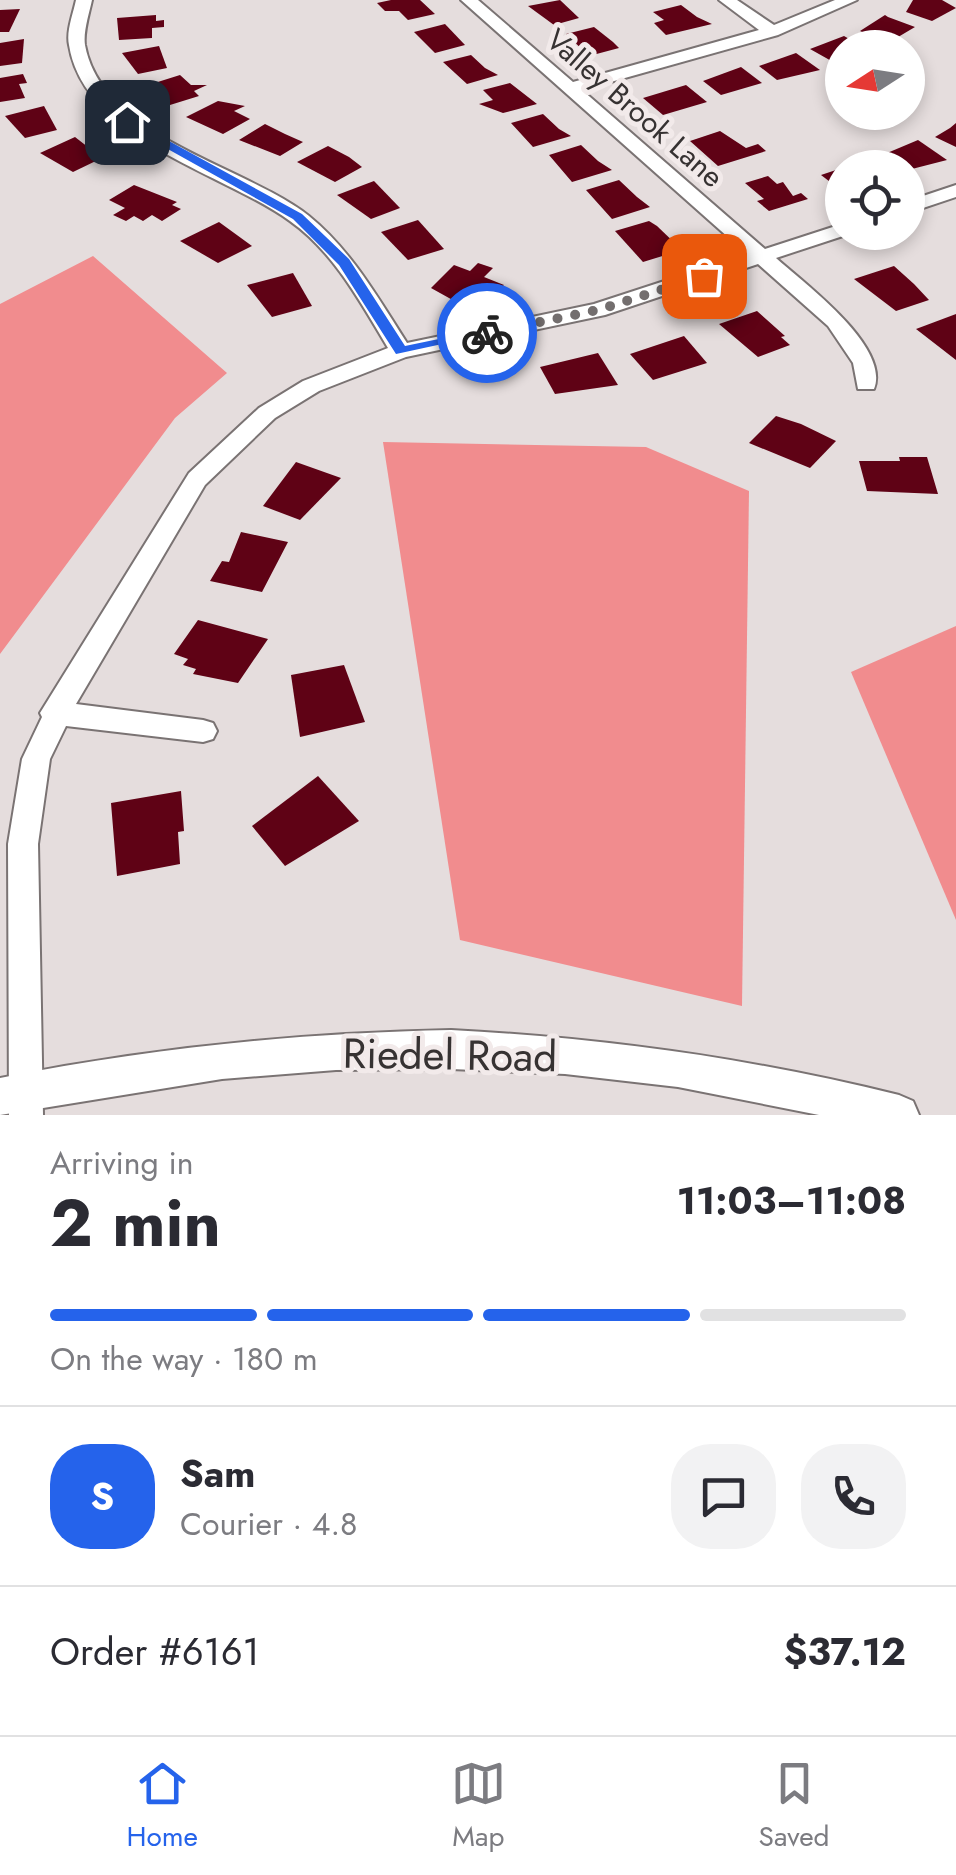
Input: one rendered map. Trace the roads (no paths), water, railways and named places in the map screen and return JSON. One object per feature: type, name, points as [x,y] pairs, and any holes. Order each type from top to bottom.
[{"type":"street","points":[[84,0],[76,32],[78,52],[84,72],[109,105],[145,134],[297,216],[344,262],[401,351]]},
{"type":"street","name":"Valley Brook Lane","points":[[469,0],[764,257],[852,341],[864,363],[866,384]]},
{"type":"street","points":[[727,0],[772,32]]},
{"type":"street","points":[[570,88],[772,32],[850,0]]},
{"type":"street","points":[[925,201],[956,191]]},
{"type":"street","points":[[17,1102],[27,795],[54,713],[197,479],[267,413],[311,386],[401,351],[598,310],[825,236]]},
{"type":"street","points":[[54,713],[203,732]]},
{"type":"street","name":"Riedel Road","points":[[17,1102],[174,1066],[314,1052],[438,1051],[586,1058],[730,1077],[899,1115]]}]
